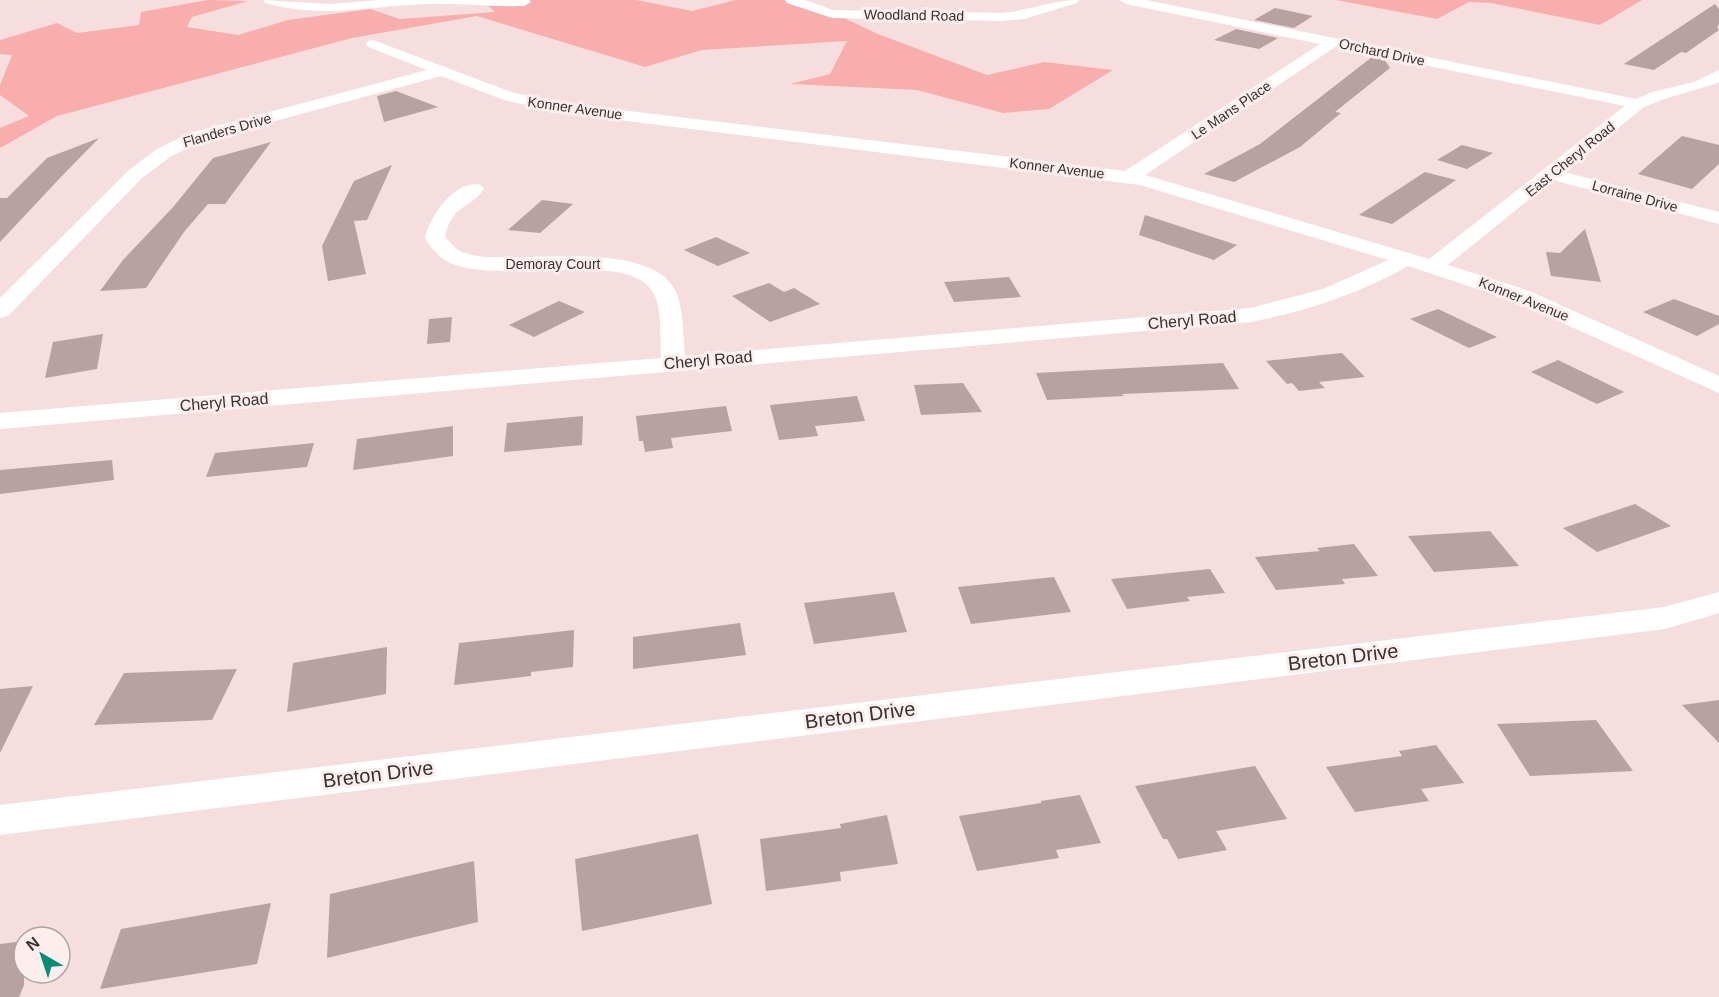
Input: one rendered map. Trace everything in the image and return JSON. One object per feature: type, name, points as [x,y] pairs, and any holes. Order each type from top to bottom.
[{"type":"street","points":[[270,0],[287,6],[307,9],[336,9],[430,0],[497,4],[524,2]]},
{"type":"street","name":"Woodland Road","points":[[792,0],[832,14],[1001,17],[1024,15],[1072,0]]},
{"type":"street","name":"Orchard Drive","points":[[1126,0],[1638,104]]},
{"type":"street","name":"Le Mans Place","points":[[1129,177],[1333,42]]},
{"type":"street","name":"Konner Avenue","points":[[373,44],[510,97],[563,108],[1129,177],[1519,295],[1719,385]]},
{"type":"street","name":"Flanders Drive","points":[[0,311],[150,160],[164,151],[196,137],[442,71]]},
{"type":"street","name":"East Cheryl Road","points":[[1432,267],[1638,104],[1654,96],[1704,85],[1719,75]]},
{"type":"street","name":"Lorraine Drive","points":[[1551,174],[1719,218]]},
{"type":"street","name":"Demoray Court","points":[[474,189],[447,207],[437,224],[435,238],[442,249],[481,263],[604,264],[642,273],[656,281],[665,293],[674,363]]},
{"type":"street","name":"Cheryl Road","points":[[0,421],[1251,315],[1291,307],[1360,283],[1406,259]]},
{"type":"street","name":"Breton Drive","points":[[0,820],[1665,618],[1719,602]]},
{"type":"shaded area","points":[[208,0],[248,1],[192,17],[187,27],[238,35],[288,20],[370,9],[400,19],[495,12],[482,0],[636,0],[692,11],[736,0],[790,0],[831,12],[878,34],[987,75],[1044,62],[1113,70],[1049,109],[1003,113],[917,90],[790,84],[830,74],[847,41],[702,50],[645,67],[477,16],[352,38],[57,116],[0,148],[0,128],[29,116],[0,95],[0,85],[12,55],[0,54],[0,40],[57,23],[77,33],[139,25],[141,12]]},
{"type":"shaded area","points":[[1336,0],[1642,0],[1600,25],[1491,3],[1469,2],[1437,19]]},
{"type":"building","points":[[1715,4],[1719,9],[1717,27],[1719,30],[1686,53],[1681,52],[1654,70],[1624,64]]},
{"type":"building","points":[[1275,8],[1313,16],[1294,28],[1254,20]]},
{"type":"building","points":[[1236,29],[1278,38],[1259,49],[1214,40]]},
{"type":"building","points":[[1372,57],[1384,59],[1390,68],[1335,112],[1341,113],[1300,147],[1234,182],[1204,174],[1260,144]]},
{"type":"building","points":[[396,91],[438,107],[384,122],[377,96]]},
{"type":"building","points":[[1682,136],[1719,145],[1719,164],[1692,189],[1638,174]]},
{"type":"building","points":[[99,138],[0,242],[0,198],[7,198],[47,158]]},
{"type":"building","points":[[271,142],[225,204],[208,204],[184,232],[146,288],[100,291],[123,260],[174,206],[213,158]]},
{"type":"building","points":[[1462,145],[1493,153],[1467,169],[1437,160]]},
{"type":"building","points":[[392,165],[367,220],[354,221],[366,274],[328,281],[322,246],[354,181]]},
{"type":"building","points":[[1425,172],[1456,180],[1392,224],[1359,215]]},
{"type":"building","points":[[542,200],[573,204],[540,233],[508,230]]},
{"type":"building","points":[[1145,215],[1237,245],[1214,260],[1139,235]]},
{"type":"building","points":[[1585,229],[1601,282],[1551,276],[1546,252],[1560,253]]},
{"type":"building","points":[[716,237],[750,253],[718,266],[684,250]]},
{"type":"building","points":[[1009,277],[1021,297],[954,302],[944,282]]},
{"type":"building","points":[[769,283],[784,292],[794,288],[820,304],[770,322],[732,296]]},
{"type":"building","points":[[1674,299],[1719,316],[1719,324],[1697,336],[1643,312]]},
{"type":"building","points":[[559,301],[585,312],[534,337],[509,325]]},
{"type":"building","points":[[1438,309],[1497,337],[1469,348],[1410,319]]},
{"type":"building","points":[[452,317],[450,342],[427,344],[429,319]]},
{"type":"building","points":[[103,334],[97,369],[45,378],[53,342]]},
{"type":"building","points":[[1342,353],[1365,377],[1319,382],[1325,388],[1299,391],[1292,383],[1287,384],[1266,361]]},
{"type":"building","points":[[1558,360],[1624,392],[1597,404],[1531,372]]},
{"type":"building","points":[[1223,363],[1239,389],[1047,400],[1036,373]]},
{"type":"building","points":[[963,383],[982,412],[921,415],[914,385]]},
{"type":"building","points":[[857,396],[865,421],[815,426],[818,436],[779,440],[770,405]]},
{"type":"building","points":[[726,406],[732,431],[671,438],[673,448],[645,452],[643,441],[639,441],[636,416]]},
{"type":"building","points":[[583,416],[582,445],[504,452],[507,423]]},
{"type":"building","points":[[453,426],[453,456],[353,470],[357,439]]},
{"type":"building","points":[[314,443],[307,467],[206,477],[215,453]]},
{"type":"building","points":[[112,460],[114,480],[0,494],[0,470]]},
{"type":"building","points":[[1635,504],[1671,526],[1597,552],[1563,528]]},
{"type":"building","points":[[1490,531],[1519,566],[1434,572],[1408,536]]},
{"type":"building","points":[[1354,544],[1378,576],[1342,579],[1345,584],[1276,590],[1255,557],[1320,551],[1317,548]]},
{"type":"building","points":[[1210,569],[1225,593],[1187,597],[1190,601],[1127,609],[1111,579]]},
{"type":"building","points":[[1054,577],[1071,612],[971,624],[958,587]]},
{"type":"building","points":[[894,592],[907,632],[814,644],[804,603]]},
{"type":"building","points":[[740,623],[746,655],[633,669],[633,637]]},
{"type":"building","points":[[574,630],[573,667],[531,672],[531,676],[454,685],[459,643]]},
{"type":"building","points":[[387,647],[386,694],[287,712],[293,663]]},
{"type":"building","points":[[237,669],[212,720],[94,725],[124,673]]},
{"type":"building","points":[[33,686],[0,753],[0,689]]},
{"type":"building","points":[[1719,700],[1719,743],[1682,705]]},
{"type":"building","points":[[1596,720],[1633,771],[1530,776],[1497,724]]},
{"type":"building","points":[[1436,745],[1464,783],[1421,789],[1429,801],[1355,812],[1326,767],[1402,756],[1399,751]]},
{"type":"building","points":[[1255,766],[1287,819],[1216,831],[1227,850],[1178,859],[1167,839],[1163,839],[1135,786]]},
{"type":"building","points":[[1080,795],[1101,843],[1056,850],[1059,858],[977,871],[959,816]]},
{"type":"building","points":[[887,815],[898,864],[840,872],[841,881],[766,891],[760,839],[841,828],[840,824]]},
{"type":"building","points":[[698,834],[712,904],[582,931],[575,859]]},
{"type":"building","points":[[474,861],[478,922],[327,958],[330,894]]},
{"type":"building","points":[[271,903],[257,964],[100,989],[121,929]]},
{"type":"building","points":[[12,942],[12,985],[24,985],[19,997],[0,997],[0,944]]}]
